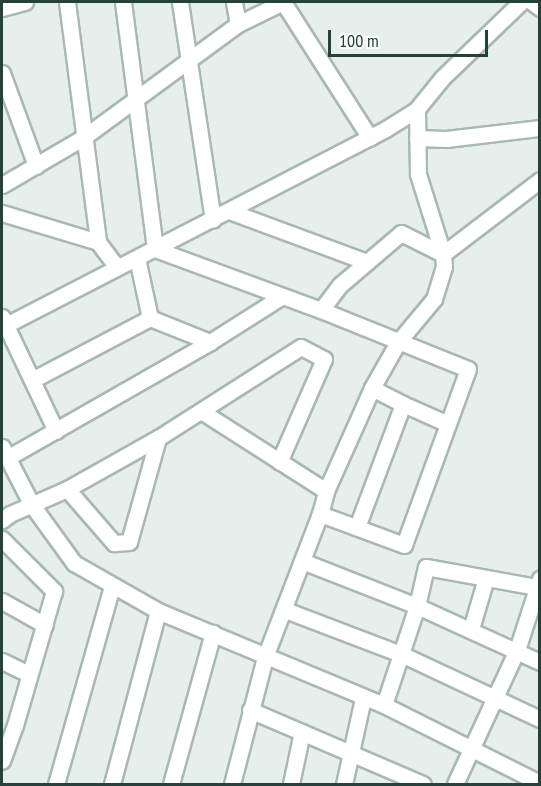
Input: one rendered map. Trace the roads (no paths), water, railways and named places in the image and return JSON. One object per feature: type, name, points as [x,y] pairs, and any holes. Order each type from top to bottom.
[{"type":"street","points":[[67,2],[98,242],[116,267]]},
{"type":"street","points":[[123,2],[155,249]]},
{"type":"street","points":[[180,2],[213,220]]},
{"type":"street","points":[[234,2],[238,24]]},
{"type":"street","points":[[2,185],[84,137],[136,96],[238,24],[283,2],[370,138]]},
{"type":"street","points":[[56,431],[3,323],[213,220],[370,138],[417,109],[442,78],[521,2]]},
{"type":"street","points":[[532,2],[540,8]]},
{"type":"street","points":[[2,74],[36,166]]},
{"type":"street","points":[[232,784],[265,657],[285,610],[320,514],[326,491],[372,388],[398,342],[434,299],[444,267],[443,254],[418,174],[417,109]]},
{"type":"street","points":[[417,138],[446,139],[540,128]]},
{"type":"street","points":[[443,254],[540,180]]},
{"type":"street","points":[[229,211],[367,262]]},
{"type":"street","points":[[2,213],[98,242]]},
{"type":"street","points":[[321,310],[340,285],[401,233],[443,254]]},
{"type":"street","points":[[155,249],[321,310],[468,369],[404,545],[320,514]]},
{"type":"street","points":[[137,258],[150,318]]},
{"type":"street","points":[[281,297],[210,342],[56,431],[4,453],[32,506],[74,562],[112,586],[158,611],[384,705],[540,783]]},
{"type":"street","points":[[32,380],[150,318],[210,342]]},
{"type":"street","points":[[2,520],[10,514],[67,489],[158,438],[301,347],[324,359],[279,462]]},
{"type":"street","points":[[372,388],[403,405],[448,424]]},
{"type":"street","points":[[357,528],[403,405]]},
{"type":"street","points":[[201,411],[326,491]]},
{"type":"street","points":[[67,489],[114,543],[129,542],[158,438]]},
{"type":"street","points":[[2,539],[54,591],[29,675],[8,722],[2,761]]},
{"type":"street","points":[[302,561],[417,606],[540,662]]},
{"type":"street","points":[[384,705],[417,606],[426,567],[486,578],[538,583],[536,604],[496,698],[455,784]]},
{"type":"street","points":[[471,629],[486,578]]},
{"type":"street","points":[[56,784],[112,586]]},
{"type":"street","points":[[2,601],[45,625]]},
{"type":"street","points":[[285,610],[401,654],[540,719]]},
{"type":"street","points":[[112,784],[158,611]]},
{"type":"street","points":[[171,784],[213,633]]},
{"type":"street","points":[[2,661],[29,675]]},
{"type":"street","points":[[344,784],[363,698]]},
{"type":"street","points":[[250,710],[423,784]]},
{"type":"street","points":[[291,784],[303,732]]}]
